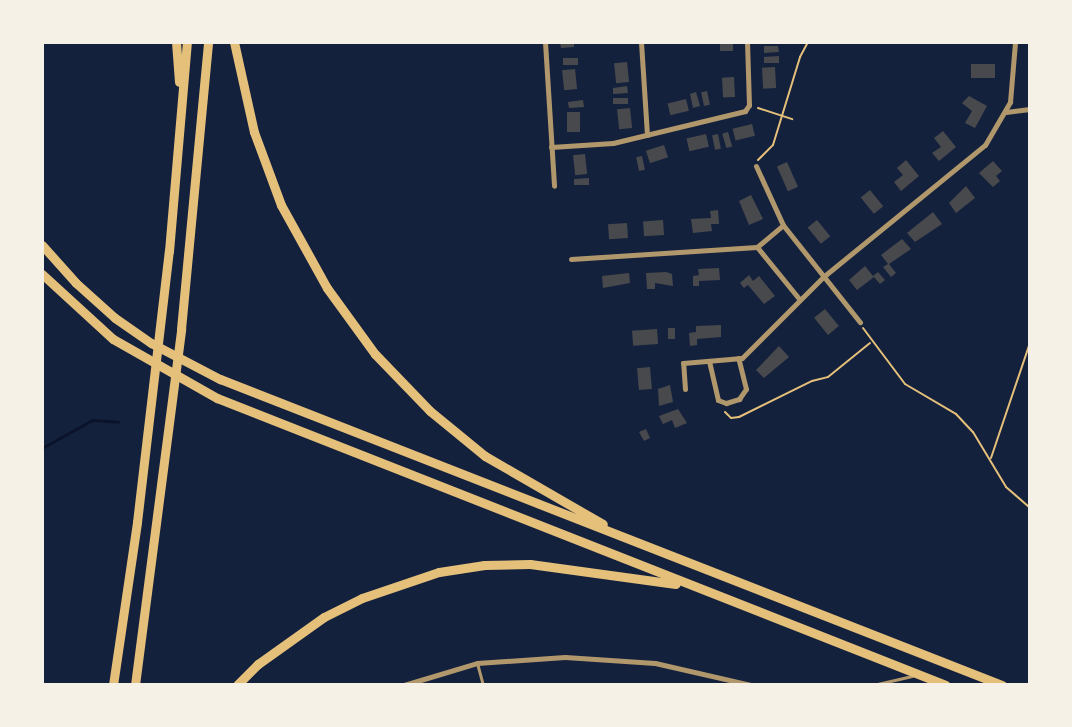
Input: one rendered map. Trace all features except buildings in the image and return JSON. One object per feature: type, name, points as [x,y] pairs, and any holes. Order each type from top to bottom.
[{"type":"highway","points":[[176,42],[182,112]]},
{"type":"highway","points":[[113,685],[137,522],[187,42]]},
{"type":"highway","points":[[135,685],[181,329],[208,42]]},
{"type":"highway","points":[[234,42],[254,132],[281,205],[319,276],[375,354],[430,411],[485,456],[562,504],[645,545]]},
{"type":"highway","points":[[42,245],[76,283],[115,318],[151,343],[220,379],[1002,685]]},
{"type":"highway","points":[[42,274],[113,339],[217,398],[946,685]]},
{"type":"highway","points":[[237,685],[258,664],[324,617],[375,593],[439,572],[484,565],[530,564],[695,587]]},
{"type":"street","points":[[545,42],[554,186]]},
{"type":"street","points":[[641,42],[647,135]]},
{"type":"street","points":[[551,147],[613,143],[745,111],[749,105],[747,42]]},
{"type":"street","points":[[685,389],[683,363],[738,358],[823,277],[979,152],[1006,112],[1012,92],[1015,42]]},
{"type":"street","points":[[1006,112],[1030,109]]},
{"type":"street","points":[[756,166],[783,225],[860,322]]},
{"type":"street","points":[[571,259],[757,247],[783,225]]},
{"type":"street","points":[[757,247],[800,300]]},
{"type":"street","points":[[709,361],[712,383],[722,403],[739,399],[745,394],[746,386],[738,358]]},
{"type":"street","points":[[404,685],[477,663],[533,658],[604,658],[681,667],[751,685]]},
{"type":"lane","points":[[776,619],[783,599]]},
{"type":"lane","points":[[477,663],[483,685]]},
{"type":"lane","points":[[873,685],[920,675]]},
{"type":"path","points":[[756,166],[759,158],[773,145],[800,57],[808,42]]},
{"type":"path","points":[[749,105],[792,119]]},
{"type":"path","points":[[860,322],[871,342],[905,384],[929,401],[956,414],[991,459],[1006,487],[1030,508]]},
{"type":"path","points":[[722,403],[725,413],[739,417],[800,386],[828,377],[871,342]]},
{"type":"path","points":[[991,459],[1030,343]]},
{"type":"waterway","points":[[42,448],[92,420],[118,422]]}]
